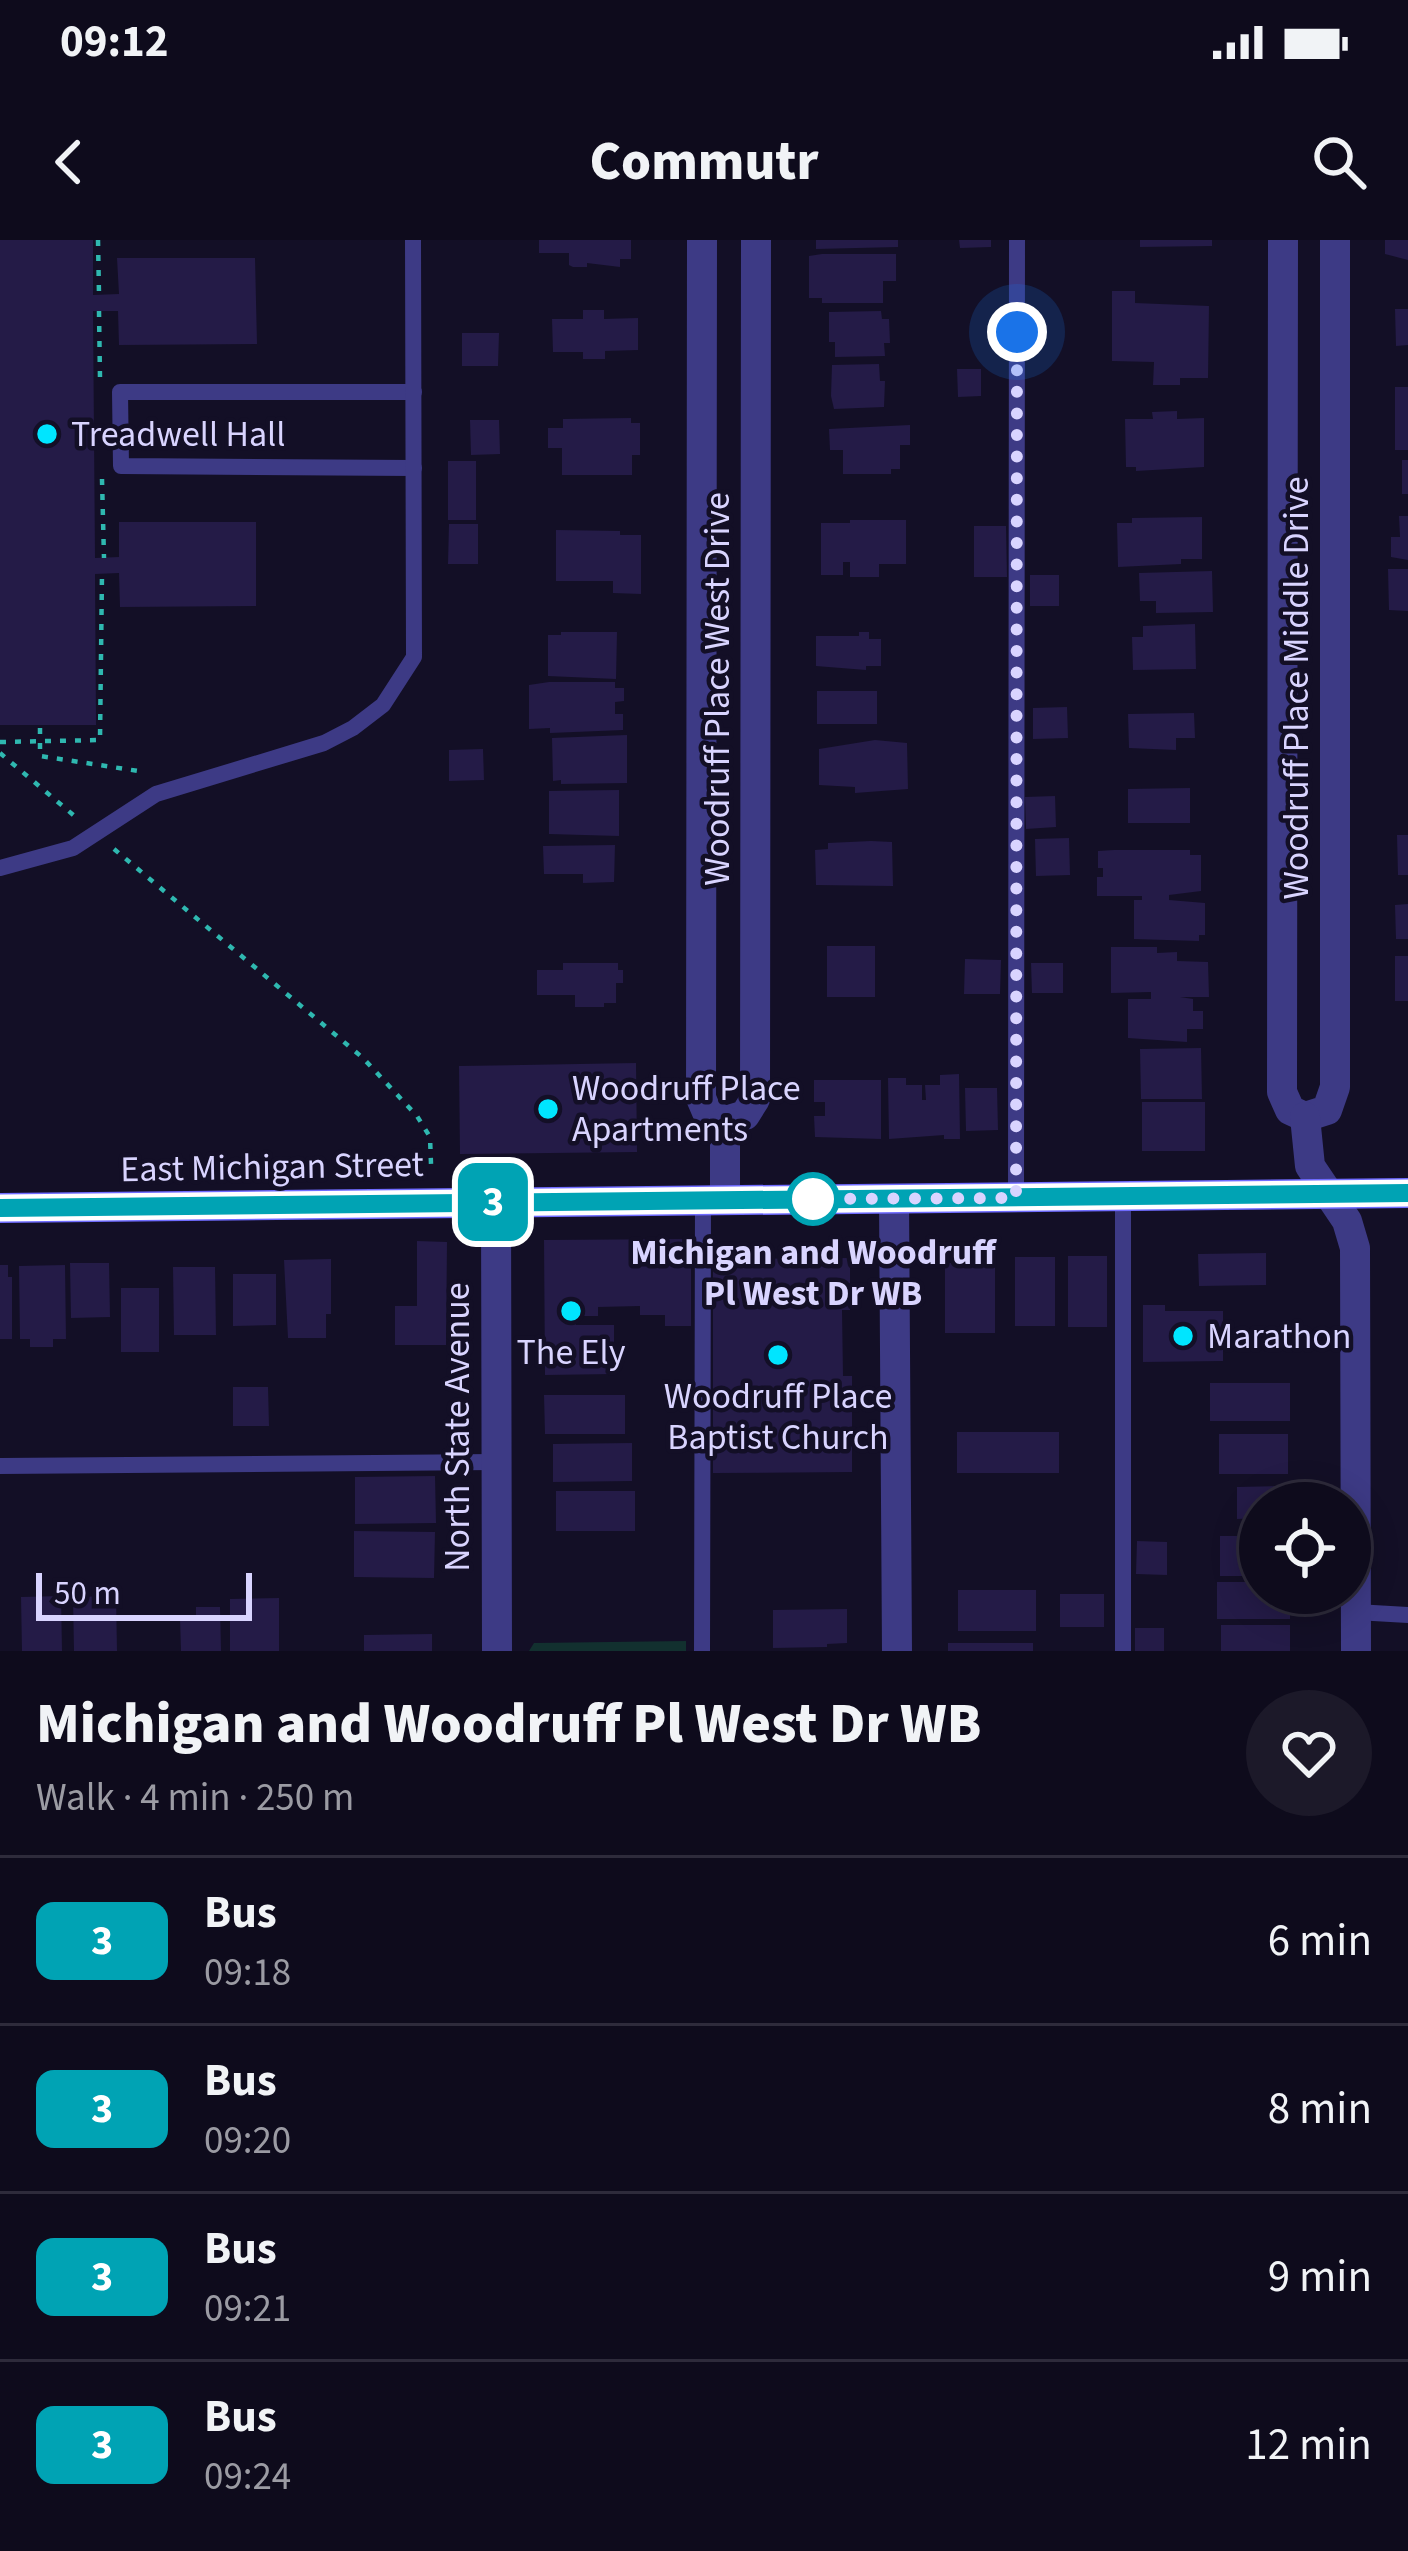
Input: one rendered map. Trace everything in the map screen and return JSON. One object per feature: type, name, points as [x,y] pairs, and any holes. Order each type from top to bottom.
[{"type":"main road","name":"East Michigan Street","points":[[0,1208],[1408,1193]]},
{"type":"street","name":"Woodruff Place West Drive","points":[[702,240],[701,1098],[707,1112],[725,1121],[745,1115],[755,1099],[756,240]]},
{"type":"street","name":"Woodruff Place Middle Drive","points":[[1283,240],[1282,1092],[1289,1110],[1305,1118],[1327,1110],[1335,1087],[1335,240]]},
{"type":"street","name":"Woodruff Place Middle Drive","points":[[1305,1118],[1307,1157],[1347,1221],[1355,1248],[1356,1482]]},
{"type":"street","name":"Woodruff Place West Drive","points":[[714,1200],[725,1121]]},
{"type":"street","points":[[894,1198],[897,1651]]},
{"type":"street","name":"North State Avenue","points":[[496,1202],[496,1651]]},
{"type":"street","name":"Woodruff Place Middle Drive","points":[[1355,1651],[1356,1614]]},
{"type":"lane","points":[[0,868],[73,848],[156,794],[324,743],[383,705],[414,657],[413,240]]},
{"type":"lane","points":[[1016,1198],[1017,240]]},
{"type":"lane","points":[[414,392],[121,392],[121,466],[414,468]]},
{"type":"lane","points":[[1123,1197],[1123,1651]]},
{"type":"lane","points":[[702,1651],[714,1200]]},
{"type":"lane","points":[[0,1466],[496,1462]]},
{"type":"lane","points":[[1371,1613],[1408,1615]]},
{"type":"path","points":[[98,240],[98,295]]},
{"type":"path","points":[[0,742],[100,740],[102,574]]},
{"type":"path","points":[[40,728],[40,756],[128,768],[185,783]]},
{"type":"path","points":[[0,753],[363,1058],[417,1116],[430,1137],[431,1164]]},
{"type":"green space","points":[[686,1641],[686,1651],[529,1651],[534,1643]]},
{"type":"building","name":"Treadwell Hall","points":[[0,240],[93,240],[93,295],[119,294],[117,258],[255,258],[257,344],[119,345],[118,311],[93,311],[95,558],[119,557],[119,522],[256,522],[256,606],[120,607],[119,573],[95,574],[96,725],[0,725]]},
{"type":"building","points":[[539,240],[631,240],[631,259],[620,259],[620,267],[587,263],[587,267],[573,267],[569,253],[539,253]]},
{"type":"building","points":[[816,240],[898,240],[898,247],[816,249]]},
{"type":"building","points":[[959,240],[991,240],[991,247],[960,248]]},
{"type":"building","points":[[1140,240],[1212,240],[1212,246],[1140,247]]},
{"type":"building","points":[[1385,240],[1408,240],[1408,260],[1385,254]]},
{"type":"building","points":[[896,254],[896,281],[883,281],[883,303],[822,303],[822,298],[809,298],[809,256]]},
{"type":"building","points":[[1112,291],[1135,291],[1135,303],[1209,306],[1208,378],[1153,385],[1154,362],[1112,361]]},
{"type":"building","points":[[1395,309],[1408,309],[1408,345],[1396,346]]},
{"type":"building","points":[[583,310],[604,310],[604,319],[638,318],[638,350],[605,351],[605,359],[583,359],[583,352],[553,352],[552,319],[583,319]]},
{"type":"building","points":[[881,311],[882,319],[889,319],[885,356],[835,357],[835,342],[829,342],[829,312]]},
{"type":"building","points":[[462,333],[499,333],[498,366],[462,366]]},
{"type":"building","points":[[879,364],[880,381],[885,381],[884,407],[834,409],[832,365]]},
{"type":"building","points":[[957,369],[981,369],[981,396],[958,397]]},
{"type":"building","points":[[1395,387],[1408,387],[1408,450],[1395,450]]},
{"type":"building","points":[[1177,411],[1177,419],[1204,418],[1204,467],[1136,471],[1136,467],[1126,467],[1125,419],[1153,419],[1152,412]]},
{"type":"building","points":[[631,418],[631,423],[640,423],[640,455],[632,455],[632,475],[562,475],[562,448],[548,448],[548,428],[563,428],[563,419]]},
{"type":"building","points":[[470,420],[499,420],[500,454],[471,455]]},
{"type":"building","points":[[910,425],[910,445],[900,445],[900,469],[891,469],[891,474],[843,474],[843,450],[830,450],[829,429]]},
{"type":"building","points":[[1402,460],[1408,460],[1408,494],[1402,494]]},
{"type":"building","points":[[448,461],[476,461],[476,520],[448,520]]},
{"type":"building","points":[[1399,516],[1408,516],[1408,560],[1391,557],[1391,537],[1400,537]]},
{"type":"building","points":[[1202,517],[1202,559],[1118,567],[1117,523],[1132,523],[1132,518]]},
{"type":"building","points":[[906,520],[906,564],[879,564],[879,577],[850,577],[850,562],[843,562],[843,575],[821,575],[821,523]]},
{"type":"building","points":[[449,524],[478,524],[478,564],[448,564]]},
{"type":"building","points":[[974,526],[1006,526],[1007,577],[974,577]]},
{"type":"building","points":[[556,530],[641,535],[641,594],[613,593],[613,581],[556,581]]},
{"type":"building","points":[[1388,569],[1408,569],[1408,611],[1389,610]]},
{"type":"building","points":[[1212,571],[1213,612],[1156,613],[1156,601],[1140,601],[1139,573]]},
{"type":"building","points":[[1030,575],[1059,575],[1059,606],[1030,606]]},
{"type":"building","points":[[1195,624],[1196,669],[1133,670],[1132,637],[1143,637],[1143,626]]},
{"type":"building","points":[[617,632],[616,679],[548,676],[548,635]]},
{"type":"building","points":[[859,632],[869,632],[869,639],[881,639],[881,666],[866,666],[866,670],[816,666],[816,636],[859,636]]},
{"type":"building","points":[[615,682],[615,688],[624,688],[624,701],[615,702],[615,714],[623,714],[623,730],[550,733],[550,728],[529,729],[529,685]]},
{"type":"building","points":[[817,691],[877,691],[877,724],[817,724]]},
{"type":"building","points":[[1067,707],[1068,738],[1033,739],[1033,708]]},
{"type":"building","points":[[1194,713],[1195,738],[1176,738],[1176,750],[1129,748],[1128,714]]},
{"type":"building","points":[[627,735],[627,783],[553,781],[552,738]]},
{"type":"building","points":[[875,740],[907,743],[908,789],[855,793],[855,787],[819,785],[819,749]]},
{"type":"building","points":[[483,749],[484,780],[449,781],[449,750]]},
{"type":"building","points":[[1190,788],[1190,823],[1128,823],[1128,789]]},
{"type":"building","points":[[619,790],[619,836],[549,834],[549,791]]},
{"type":"building","points":[[1055,796],[1056,827],[1026,829],[1025,797]]},
{"type":"building","points":[[1397,835],[1408,835],[1408,875],[1398,875]]},
{"type":"building","points":[[1069,838],[1070,875],[1036,876],[1035,839]]},
{"type":"building","points":[[892,842],[893,886],[816,885],[815,850],[828,849],[828,843]]},
{"type":"building","points":[[615,845],[614,882],[583,883],[583,874],[544,874],[543,846]]},
{"type":"building","points":[[1190,850],[1190,855],[1201,855],[1201,891],[1169,895],[1169,900],[1205,903],[1205,935],[1199,935],[1199,941],[1134,939],[1134,900],[1142,896],[1097,896],[1097,877],[1103,877],[1098,851]]},
{"type":"building","points":[[1408,904],[1408,939],[1396,939],[1395,905]]},
{"type":"building","points":[[827,946],[875,946],[875,997],[827,997]]},
{"type":"building","points":[[1111,947],[1157,947],[1157,953],[1177,952],[1177,961],[1208,962],[1209,997],[1180,997],[1193,999],[1193,1011],[1203,1011],[1203,1029],[1187,1029],[1187,1042],[1128,1038],[1128,999],[1151,999],[1151,992],[1111,993]]},
{"type":"building","points":[[1395,956],[1408,956],[1408,1001],[1395,1001]]},
{"type":"building","points":[[965,959],[1001,960],[1000,994],[964,994]]},
{"type":"building","points":[[563,963],[618,963],[623,983],[616,983],[616,1003],[575,1007],[575,995],[537,995],[537,970],[563,970]]},
{"type":"building","points":[[1031,963],[1063,963],[1063,993],[1032,993]]},
{"type":"building","points":[[1201,1048],[1202,1099],[1141,1099],[1140,1049]]},
{"type":"building","name":"Woodruff Place Apartments","points":[[636,1063],[637,1152],[460,1154],[459,1066]]},
{"type":"building","points":[[959,1074],[960,1139],[944,1139],[944,1135],[889,1139],[888,1078],[906,1078],[906,1085],[922,1085],[922,1100],[926,1100],[925,1085],[940,1085],[940,1075]]},
{"type":"building","points":[[814,1080],[881,1080],[881,1139],[815,1137],[814,1116],[825,1116],[825,1102],[814,1102]]},
{"type":"building","points":[[965,1088],[997,1088],[998,1130],[966,1131]]},
{"type":"building","points":[[1142,1102],[1205,1102],[1205,1151],[1142,1151]]},
{"type":"building","name":"The Ely","points":[[691,1239],[691,1326],[665,1326],[665,1315],[640,1315],[640,1306],[598,1307],[598,1316],[576,1316],[576,1325],[614,1325],[614,1374],[545,1375],[544,1240]]},
{"type":"building","points":[[417,1241],[447,1242],[446,1345],[395,1345],[395,1306],[417,1306]]},
{"type":"building","points":[[1266,1253],[1266,1285],[1199,1286],[1198,1254]]},
{"type":"building","points":[[1068,1256],[1107,1256],[1107,1327],[1068,1327]]},
{"type":"building","points":[[1015,1257],[1055,1257],[1055,1326],[1015,1326]]},
{"type":"building","name":"Woodruff Place Baptist Church","points":[[850,1258],[850,1310],[842,1310],[843,1376],[852,1376],[852,1472],[713,1473],[713,1259]]},
{"type":"building","points":[[331,1259],[326,1338],[288,1338],[284,1260]]},
{"type":"building","points":[[70,1263],[109,1263],[110,1317],[71,1318]]},
{"type":"building","points":[[945,1263],[995,1263],[995,1333],[945,1333]]},
{"type":"building","points":[[0,1265],[8,1265],[8,1277],[12,1277],[12,1339],[0,1339]]},
{"type":"building","points":[[65,1265],[66,1339],[53,1339],[53,1347],[30,1347],[30,1339],[20,1339],[19,1266]]},
{"type":"building","points":[[173,1267],[215,1267],[216,1335],[174,1335]]},
{"type":"building","points":[[233,1274],[276,1274],[276,1325],[233,1326]]},
{"type":"building","points":[[121,1288],[159,1288],[159,1352],[121,1352]]},
{"type":"building","name":"Marathon","points":[[1143,1305],[1165,1305],[1165,1311],[1223,1311],[1223,1361],[1143,1362]]},
{"type":"building","points":[[1210,1383],[1290,1383],[1290,1421],[1210,1421]]},
{"type":"building","points":[[233,1387],[268,1387],[269,1426],[233,1426]]},
{"type":"building","points":[[544,1395],[625,1395],[625,1434],[545,1434]]},
{"type":"building","points":[[957,1432],[1059,1432],[1059,1473],[957,1473]]},
{"type":"building","points":[[1219,1434],[1288,1434],[1288,1474],[1219,1474]]},
{"type":"building","points":[[632,1443],[632,1481],[553,1482],[553,1444]]},
{"type":"building","points":[[435,1476],[436,1523],[355,1524],[355,1477]]},
{"type":"building","points":[[556,1491],[635,1491],[635,1531],[556,1531]]},
{"type":"building","points":[[354,1531],[435,1532],[434,1578],[354,1577]]},
{"type":"building","points":[[1220,1536],[1239,1536],[1239,1576],[1220,1576]]},
{"type":"building","points":[[1137,1541],[1167,1542],[1167,1575],[1136,1574]]},
{"type":"building","points":[[1217,1582],[1239,1582],[1239,1614],[1290,1614],[1290,1619],[1217,1619]]},
{"type":"building","points":[[958,1590],[1036,1590],[1036,1631],[958,1631]]},
{"type":"building","points":[[1060,1594],[1104,1594],[1104,1627],[1060,1627]]},
{"type":"building","points":[[61,1596],[62,1651],[22,1651],[21,1597]]},
{"type":"building","points":[[116,1596],[117,1651],[74,1651],[73,1597]]},
{"type":"building","points":[[279,1598],[279,1651],[230,1651],[230,1599]]},
{"type":"building","points":[[196,1607],[220,1607],[221,1651],[181,1651],[180,1618],[196,1617]]},
{"type":"building","points":[[847,1609],[847,1643],[773,1648],[773,1610]]},
{"type":"building","points":[[1221,1625],[1290,1625],[1290,1651],[1221,1651]]},
{"type":"building","points":[[1135,1628],[1164,1628],[1164,1651],[1135,1651]]},
{"type":"building","points":[[432,1634],[432,1651],[364,1651],[364,1635]]},
{"type":"building","points":[[948,1643],[1033,1643],[1033,1651],[948,1651]]},
{"type":"bus line","name":"3","points":[[0,1208],[1408,1193]]},
{"type":"place","name":"Treadwell Hall","points":[[47,434]]},
{"type":"place","name":"Woodruff Place Apartments","points":[[548,1109]]},
{"type":"place","name":"Michigan and Woodruff Pl West Dr WB","points":[[813,1199]]},
{"type":"place","name":"The Ely","points":[[571,1311]]},
{"type":"place","name":"Marathon","points":[[1183,1336]]},
{"type":"place","name":"Woodruff Place Baptist Church","points":[[778,1355]]},
{"type":"route","points":[[813,1199],[1016,1198],[1017,332]]}]
